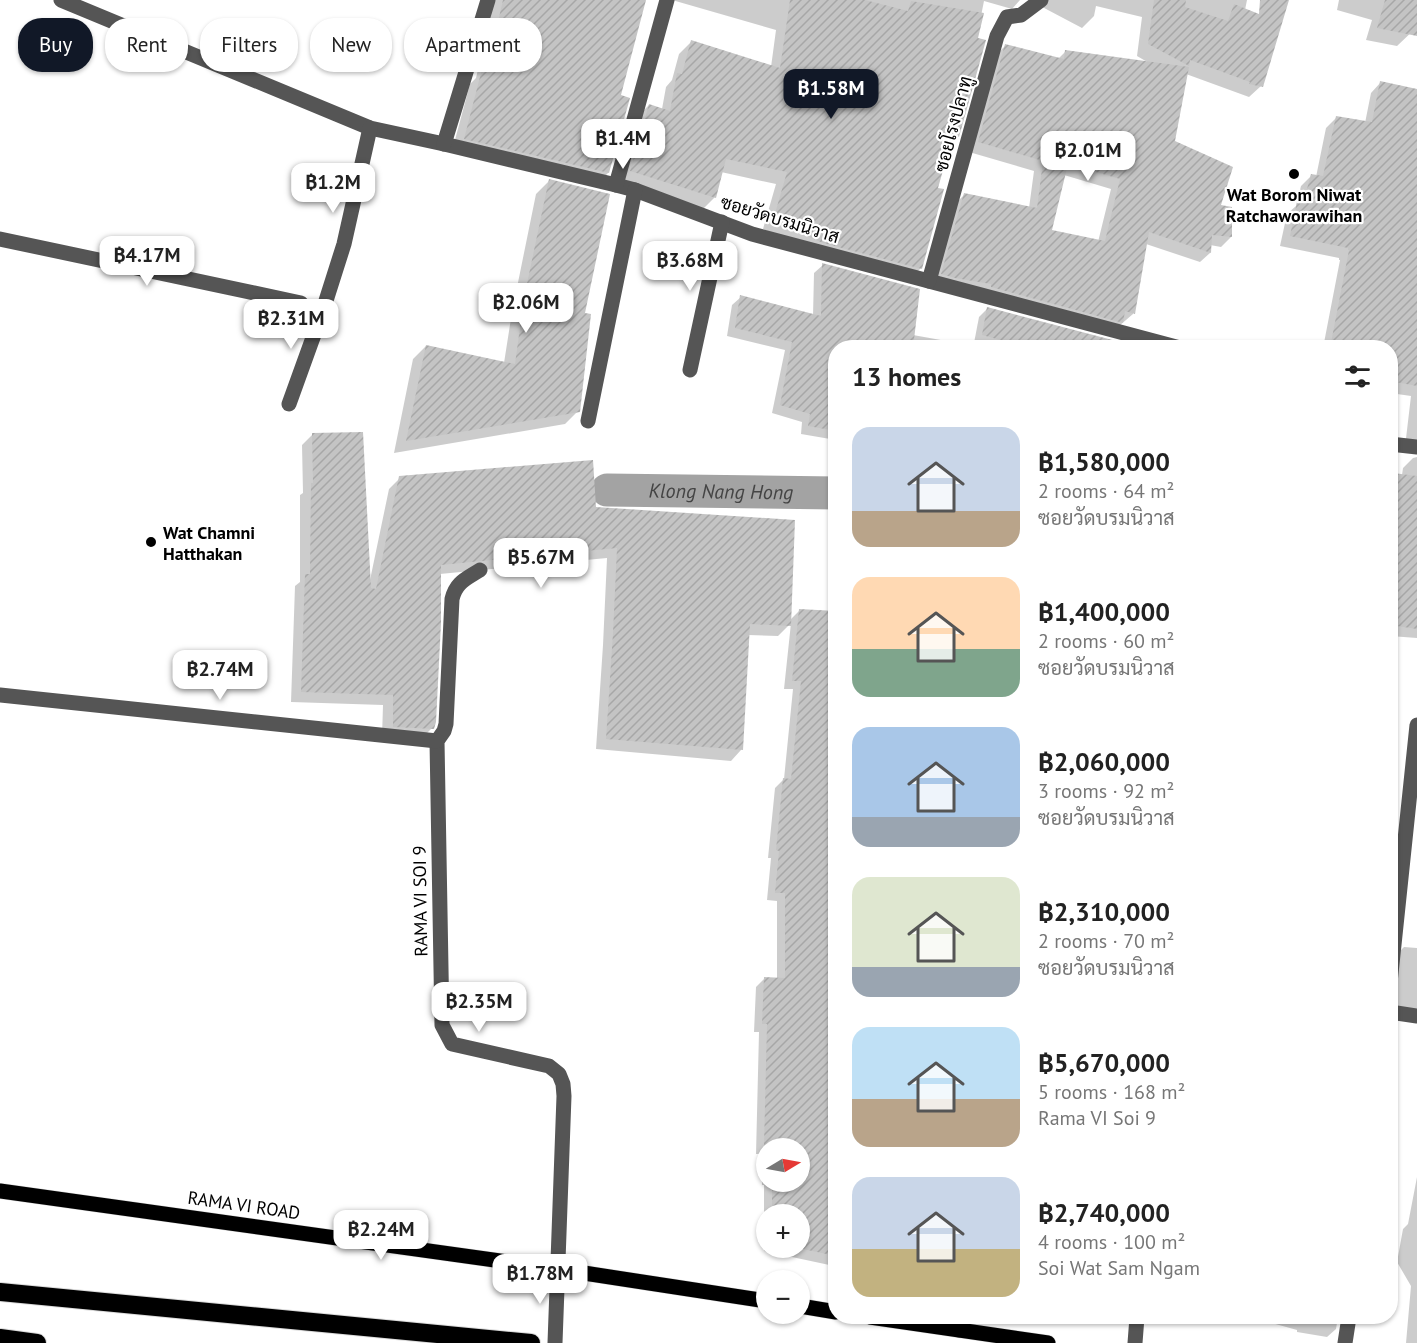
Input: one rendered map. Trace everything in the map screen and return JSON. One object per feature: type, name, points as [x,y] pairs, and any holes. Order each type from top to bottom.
[{"type":"highway","points":[[0,1292],[531,1343]]},
{"type":"highway","points":[[0,1338],[37,1343]]},
{"type":"main road","name":"RAMA VI ROAD","points":[[0,1191],[558,1269],[756,1299]]},
{"type":"main road","points":[[810,1308],[828,1311]]},
{"type":"main road","points":[[959,1324],[1048,1343]]},
{"type":"street","name":"ซอยวัดบรมนิวาส","points":[[61,0],[370,128],[635,190],[752,234],[1150,340]]},
{"type":"street","points":[[444,144],[488,0]]},
{"type":"street","points":[[616,185],[667,0]]},
{"type":"street","name":"ซอยโรงปลาทู","points":[[929,281],[997,36],[1007,17],[1021,15],[1041,0]]},
{"type":"street","points":[[289,404],[324,308],[344,244],[370,128]]},
{"type":"street","points":[[588,421],[635,190]]},
{"type":"street","points":[[690,370],[722,222]]},
{"type":"street","points":[[0,239],[301,303]]},
{"type":"street","points":[[1398,445],[1417,447]]},
{"type":"street","name":"RAMA VI SOI 9","points":[[480,570],[460,582],[454,590],[446,724],[437,741],[442,1025],[452,1044],[549,1066],[559,1074],[564,1096],[555,1343]]},
{"type":"street","points":[[0,695],[437,741]]},
{"type":"street","points":[[1398,897],[1414,782],[1417,725]]},
{"type":"street","points":[[1398,1013],[1417,1016]]},
{"type":"street","points":[[1135,1343],[1136,1324]]},
{"type":"street","points":[[1345,1343],[1348,1324]]},
{"type":"building","points":[[503,0],[646,0],[621,95],[630,98],[609,173],[464,139],[481,72],[542,72],[542,18],[499,18]]},
{"type":"building","points":[[790,0],[865,0],[908,11],[911,1],[984,13],[978,38],[986,40],[959,137],[953,135],[938,188],[944,189],[922,269],[823,243],[797,232],[798,228],[774,217],[787,172],[726,159],[716,198],[630,171],[649,104],[670,111],[677,73],[682,74],[691,40],[780,68]]},
{"type":"building","points":[[1154,0],[1186,0],[1185,7],[1228,21],[1234,4],[1259,14],[1260,0],[1289,0],[1263,87],[1249,84],[1250,82],[1190,60],[1189,66],[1148,44]]},
{"type":"building","points":[[1385,0],[1417,0],[1417,36],[1377,28]]},
{"type":"building","points":[[1005,44],[1064,59],[1065,50],[1189,67],[1175,141],[1233,167],[1221,205],[1232,207],[1232,237],[1212,235],[1211,253],[1149,232],[1135,314],[1125,311],[1123,323],[991,287],[991,284],[941,274],[964,193],[1037,208],[1043,161],[978,142]],"holes":[[[1068,164],[1120,179],[1105,241],[1052,230]]]},
{"type":"building","points":[[1380,81],[1417,89],[1417,386],[1398,382],[1398,340],[1332,340],[1348,248],[1290,236],[1297,202],[1303,204],[1311,174],[1323,176],[1336,116],[1372,122]]},
{"type":"building","points":[[549,179],[610,194],[585,313],[591,314],[580,412],[406,441],[426,345],[515,364],[524,298]]},
{"type":"building","points":[[822,263],[920,289],[914,340],[828,340],[828,430],[808,426],[810,414],[780,405],[792,342],[735,328],[740,295],[821,316]]},
{"type":"building","points":[[987,307],[1112,340],[1000,340],[982,335]]},
{"type":"building","points":[[363,432],[371,588],[376,589],[399,476],[593,460],[596,507],[795,520],[791,626],[750,624],[743,750],[606,739],[617,548],[441,565],[441,623],[434,729],[393,727],[393,695],[301,692],[305,574],[310,574],[312,433]]},
{"type":"building","points":[[1398,474],[1417,476],[1417,629],[1398,626]]},
{"type":"building","points":[[799,609],[828,611],[828,1254],[810,1251],[810,1204],[772,1204],[772,1192],[810,1192],[810,1138],[764,1138],[767,1024],[762,1024],[764,977],[785,978],[785,893],[775,893],[779,851],[776,850],[783,778],[791,779],[801,681],[792,681]]},
{"type":"waterway","name":"Klong Nang Hong","points":[[607,490],[828,493]]},
{"type":"place","name":"Wat Borom Niwat Ratchaworawihan","points":[[1294,174]]},
{"type":"place","name":"Wat Chamni Hatthakan","points":[[151,542]]}]
